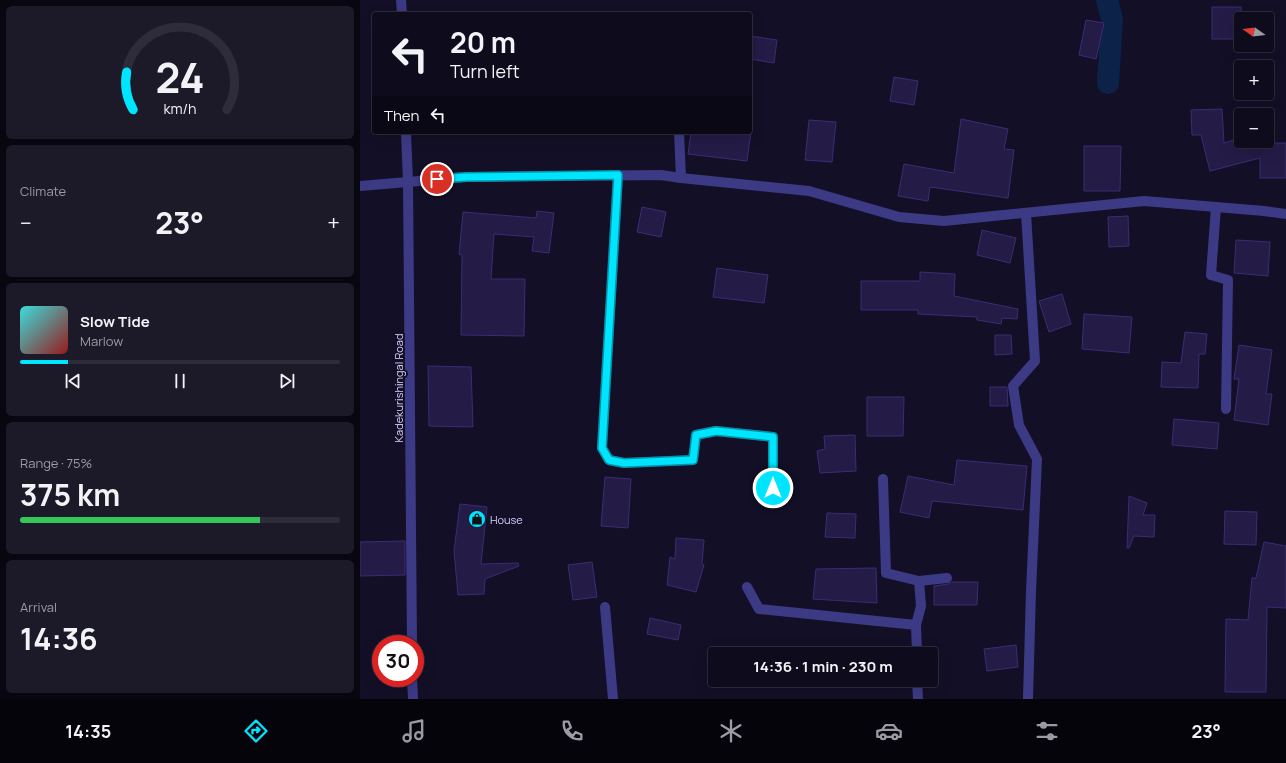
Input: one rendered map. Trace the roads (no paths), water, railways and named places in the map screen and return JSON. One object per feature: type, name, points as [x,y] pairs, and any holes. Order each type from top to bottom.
[{"type":"street","points":[[401,0],[402,12]]},
{"type":"street","name":"Kadekurishingal Road","points":[[406,134],[408,182],[412,635]]},
{"type":"street","points":[[680,134],[681,178]]},
{"type":"street","points":[[618,175],[602,448],[609,460],[624,463],[693,460],[696,435],[716,431],[773,437],[773,488]]},
{"type":"street","points":[[360,186],[466,177],[661,175],[809,191],[899,217],[944,221],[1144,201],[1286,214]]},
{"type":"street","points":[[1216,207],[1211,275],[1228,280],[1226,409]]},
{"type":"street","points":[[1026,213],[1035,361],[1014,386],[1019,425],[1037,459],[1028,699]]},
{"type":"street","points":[[883,479],[886,573],[919,581],[947,578]]},
{"type":"street","points":[[917,647],[916,625],[921,606],[919,581]]},
{"type":"street","points":[[747,587],[759,609],[916,625]]},
{"type":"street","points":[[604,607],[613,699]]},
{"type":"street","points":[[412,687],[413,699]]},
{"type":"street","points":[[917,687],[918,699]]},
{"type":"waterway","points":[[1107,0],[1112,19],[1108,83]]},
{"type":"place","name":"House","points":[[477,519]]}]
